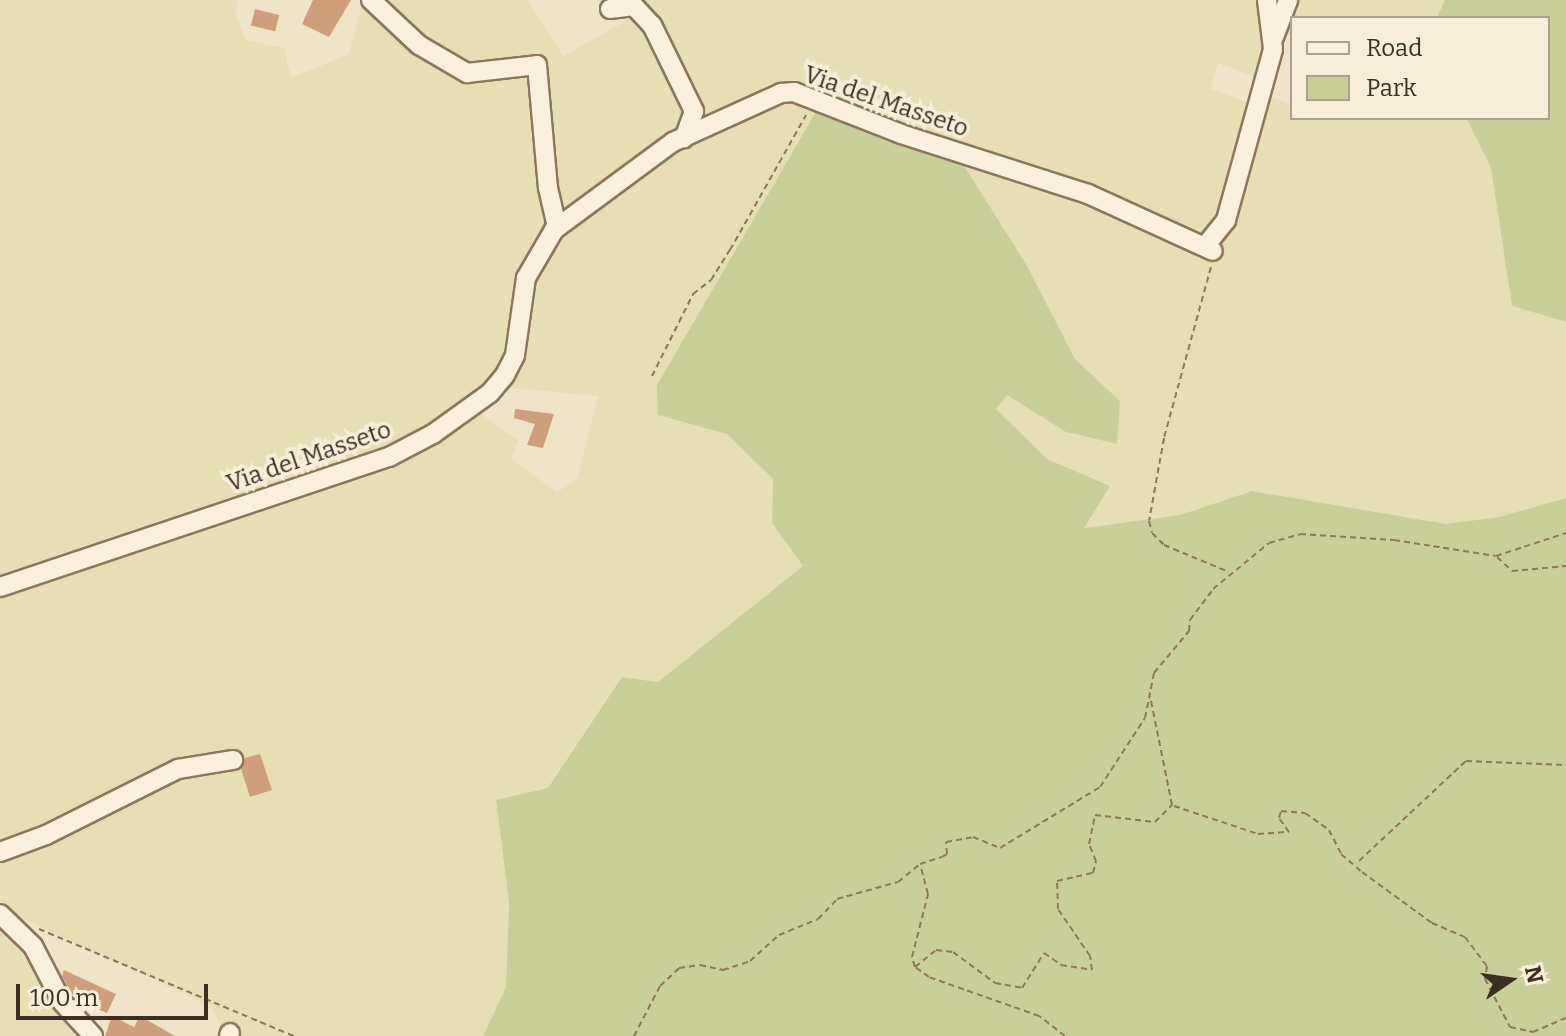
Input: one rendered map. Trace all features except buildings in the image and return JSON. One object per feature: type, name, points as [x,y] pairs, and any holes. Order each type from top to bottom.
[{"type":"street","points":[[371,0],[419,45],[467,73],[537,65],[548,188],[557,227]]},
{"type":"street","points":[[1267,0],[1277,31]]},
{"type":"street","points":[[1276,0],[1277,31]]},
{"type":"street","points":[[1210,248],[1226,220],[1288,0]]},
{"type":"street","points":[[610,9],[634,6],[652,25],[694,111],[684,138]]},
{"type":"street","name":"Via del Masseto","points":[[0,587],[389,457],[433,434],[490,393],[505,375],[515,355],[526,278],[557,227],[684,138],[781,93],[794,92],[901,134],[1088,194],[1210,248]]},
{"type":"street","points":[[0,852],[46,835],[178,769],[233,760]]},
{"type":"street","points":[[5,918],[33,946],[62,1002],[93,1036]]},
{"type":"path","points":[[652,376],[693,294],[711,280],[730,250],[815,100]]},
{"type":"path","points":[[1210,248],[1164,438],[1149,521],[1152,533],[1164,545],[1231,573]]},
{"type":"path","points":[[634,1036],[660,986],[679,968],[700,965],[723,970],[750,961],[779,935],[818,919],[837,899],[898,882],[920,864],[947,854],[946,842],[973,837],[1000,848],[1100,787],[1145,718],[1154,673],[1213,589],[1269,543],[1300,534],[1394,540],[1496,556],[1566,533]]},
{"type":"path","points":[[1496,556],[1512,571],[1566,566]]},
{"type":"path","points":[[1150,695],[1172,805]]},
{"type":"path","points":[[1357,863],[1466,761],[1566,765]]},
{"type":"path","points":[[1172,805],[1258,834],[1289,832],[1279,818],[1281,811],[1305,813],[1329,830],[1346,860],[1357,863],[1410,908],[1465,937],[1487,966],[1485,979],[1510,1027],[1533,1032]]},
{"type":"path","points":[[915,967],[936,950],[953,952],[995,983],[1022,988],[1044,953],[1061,965],[1092,970],[1090,956],[1058,909],[1057,881],[1093,873],[1096,861],[1089,844],[1095,815],[1155,822],[1172,805]]},
{"type":"path","points":[[920,864],[928,894],[912,957],[915,967],[929,977],[1039,1016],[1065,1036]]},
{"type":"path","points":[[5,918],[14,918],[293,1036]]},
{"type":"path","points":[[1530,1036],[1566,1018]]},
{"type":"shaded area","points":[[0,0],[238,0],[235,11],[245,40],[284,48],[291,78],[349,54],[363,0],[528,0],[563,56],[645,10],[640,0],[1257,0],[1267,50],[1259,79],[1218,63],[1211,89],[1263,108],[1267,95],[1289,104],[1290,100],[1290,120],[1467,120],[1491,168],[1512,306],[1566,322],[1566,498],[1499,517],[1446,524],[1252,491],[1180,515],[1083,528],[1109,486],[1047,459],[996,409],[1007,395],[1066,432],[1117,444],[1120,401],[1075,359],[1026,264],[961,161],[817,110],[657,385],[658,415],[727,434],[773,480],[772,523],[803,566],[658,682],[622,677],[548,789],[496,801],[509,903],[506,987],[483,1036],[228,1036],[209,1005],[0,908],[0,589],[396,460],[476,411],[518,440],[511,459],[557,492],[577,479],[598,396],[504,387],[521,346],[531,285],[556,236],[671,151],[782,101],[816,110],[820,95],[796,83],[662,143],[553,229],[525,278],[513,355],[504,374],[490,392],[432,433],[388,456],[0,585]]},
{"type":"shaded area","points":[[1289,0],[1445,0],[1438,16],[1290,16],[1290,35],[1279,32]]},
{"type":"shaded area","points":[[0,922],[28,947],[84,1036],[0,1036]]},
{"type":"green space","points":[[1445,0],[1566,0],[1566,322],[1512,306],[1491,168],[1467,120],[1550,120],[1550,16],[1438,16]]},
{"type":"green space","points":[[817,110],[961,161],[1026,264],[1075,359],[1120,401],[1117,444],[1066,432],[1007,395],[996,409],[1047,459],[1110,486],[1084,528],[1180,515],[1252,491],[1446,524],[1499,517],[1566,498],[1566,1036],[483,1036],[506,987],[509,903],[496,800],[548,788],[622,677],[658,682],[803,566],[772,523],[773,479],[727,434],[658,415],[657,385]]}]
